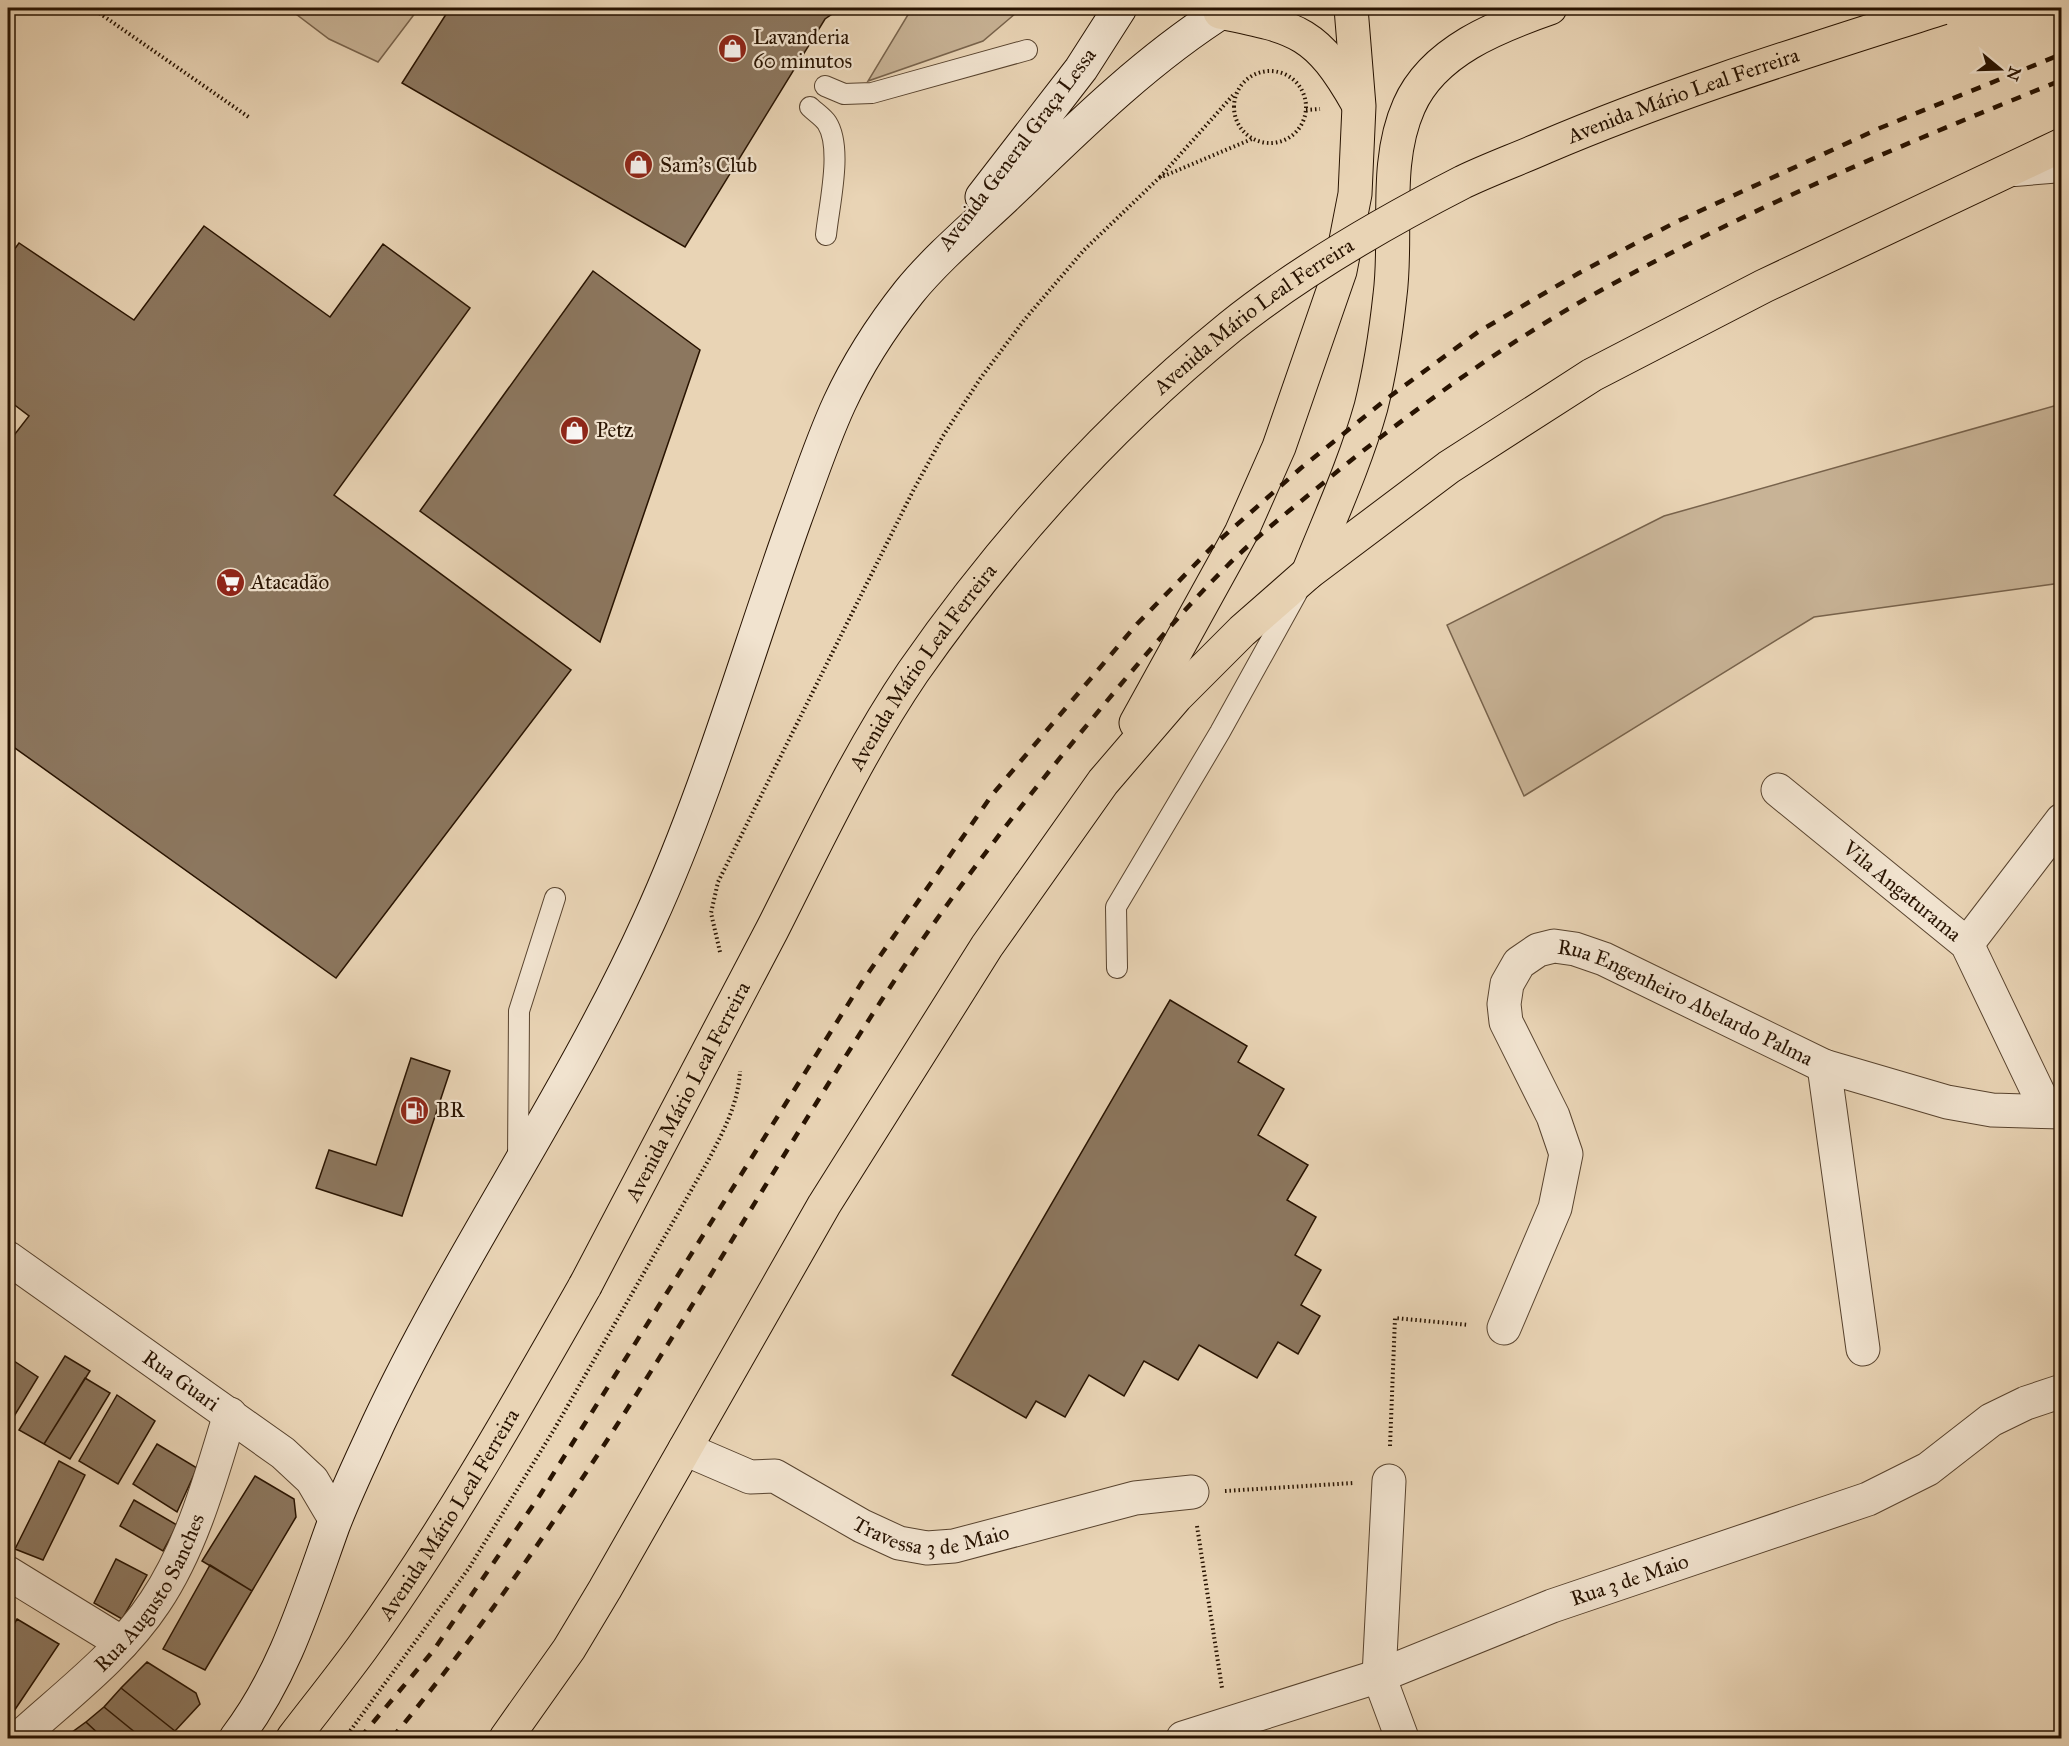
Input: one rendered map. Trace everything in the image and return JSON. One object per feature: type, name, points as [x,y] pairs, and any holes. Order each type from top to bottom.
[{"type":"highway","points":[[1103,782],[1241,533],[1279,447],[1340,271],[1355,194],[1359,106],[1351,8]]},
{"type":"highway","points":[[1308,573],[1351,466],[1371,406],[1391,294],[1394,184],[1399,140],[1409,105],[1430,75],[1457,50],[1500,27],[1550,8]]},
{"type":"highway","name":"Avenida Mário Leal Ferreira","points":[[293,1738],[362,1647],[434,1541],[509,1419],[585,1286],[686,1097],[846,785],[911,676],[992,566],[1077,467],[1149,396],[1234,324],[1319,265],[1400,216],[1468,180],[1597,125],[1720,80],[1942,8]]},
{"type":"highway","points":[[1224,10],[1282,26],[1308,39],[1326,54],[1359,106]]},
{"type":"highway","points":[[514,1733],[593,1609],[824,1205],[916,1055],[987,946],[1103,782],[1176,698],[1242,631],[1308,573],[1449,467],[1592,375],[1774,281],[1986,178],[2061,145]]},
{"type":"street","name":"Avenida General Graça Lessa","points":[[912,289],[1081,69],[1120,8]]},
{"type":"street","points":[[236,1738],[254,1715],[279,1671],[336,1519],[416,1348],[623,980],[665,887],[700,794],[753,635],[840,403],[872,344],[912,289],[1059,145],[1172,48],[1224,10]]},
{"type":"street","name":"Vila Angaturama","points":[[1778,790],[1967,944],[2054,1112]]},
{"type":"street","points":[[1967,944],[2061,820]]},
{"type":"street","name":"Rua Engenheiro Abelardo Palma","points":[[1504,1328],[1555,1208],[1566,1154],[1553,1116],[1506,1022],[1503,1004],[1506,984],[1519,963],[1538,950],[1554,946],[1575,949],[1613,964],[1824,1066],[1947,1102],[1992,1110],[2054,1112]]},
{"type":"street","points":[[1824,1066],[1863,1349]]},
{"type":"street","name":"Rua Guari","points":[[8,1258],[283,1453],[312,1480],[336,1519]]},
{"type":"street","name":"Rua 3 de Maio","points":[[1183,1738],[1380,1676],[1552,1606],[1868,1499],[1928,1469],[1991,1420],[2026,1403],[2061,1391]]},
{"type":"street","name":"Rua Augusto Sanches","points":[[19,1738],[122,1643],[155,1603],[176,1567],[210,1479],[230,1414]]},
{"type":"street","name":"Travessa 3 de Maio","points":[[685,1449],[750,1477],[775,1476],[899,1543],[927,1548],[954,1546],[1135,1498],[1192,1492]]},
{"type":"street","points":[[1389,1481],[1380,1676],[1401,1738]]},
{"type":"street","points":[[8,1573],[122,1643]]},
{"type":"lane","points":[[825,86],[844,94],[872,93],[1027,50]]},
{"type":"lane","points":[[810,107],[827,122],[834,139],[835,154],[826,235]]},
{"type":"lane","points":[[1986,178],[2061,172]]},
{"type":"lane","points":[[1117,968],[1116,907],[1220,732],[1308,573]]},
{"type":"lane","points":[[518,1165],[519,1011],[555,898]]},
{"type":"path","points":[[92,8],[250,118]]},
{"type":"path","points":[[1159,178],[1247,79],[1258,73],[1281,73],[1292,78],[1305,99],[1306,110],[1303,122],[1287,140],[1275,143],[1252,139],[1243,131],[1234,110],[1235,99],[1240,88]]},
{"type":"path","points":[[1230,1724],[1212,1633],[1192,1492],[1389,1481],[1395,1318],[1504,1328]]},
{"type":"shaded area","points":[[288,8],[419,8],[378,62],[329,39]]},
{"type":"shaded area","points":[[912,8],[1022,8],[983,41],[868,81]]},
{"type":"shaded area","points":[[2061,404],[2061,583],[1814,617],[1524,796],[1447,625],[1664,516]]},
{"type":"building","name":"Sam's Club","points":[[450,8],[841,8],[825,19],[685,247],[402,83]]},
{"type":"building","name":"Atacadão","points":[[204,226],[330,317],[383,244],[470,308],[334,495],[571,670],[336,978],[8,743],[8,443],[29,416],[8,400],[8,258],[19,243],[134,320]]},
{"type":"building","name":"Petz","points":[[593,271],[700,350],[600,642],[420,511]]},
{"type":"building","points":[[1170,1000],[1247,1046],[1238,1062],[1284,1089],[1258,1135],[1308,1165],[1287,1200],[1316,1217],[1295,1255],[1321,1270],[1301,1305],[1320,1316],[1298,1354],[1278,1342],[1257,1378],[1199,1345],[1178,1380],[1144,1361],[1124,1396],[1089,1375],[1065,1417],[1036,1401],[1026,1418],[952,1375]]},
{"type":"building","name":"BR","points":[[411,1058],[450,1071],[402,1216],[316,1188],[329,1150],[376,1165]]},
{"type":"building","points":[[65,1356],[90,1371],[44,1444],[19,1430]]},
{"type":"building","points":[[8,1357],[38,1377],[13,1418],[8,1415]]},
{"type":"building","points":[[85,1378],[110,1393],[70,1459],[44,1444]]},
{"type":"building","points":[[117,1395],[155,1421],[118,1484],[79,1461]]},
{"type":"building","points":[[157,1444],[197,1468],[177,1512],[133,1484]]},
{"type":"building","points":[[59,1461],[85,1475],[43,1560],[15,1549]]},
{"type":"building","points":[[255,1476],[294,1499],[296,1517],[252,1591],[202,1561]]},
{"type":"building","points":[[134,1500],[177,1525],[163,1551],[120,1526]]},
{"type":"building","points":[[116,1559],[147,1575],[122,1619],[94,1603]]},
{"type":"building","points":[[210,1565],[252,1591],[205,1670],[163,1649]]},
{"type":"building","points":[[17,1619],[59,1644],[12,1714],[8,1710],[8,1634]]},
{"type":"building","points":[[147,1662],[196,1693],[200,1704],[175,1731],[121,1688]]},
{"type":"building","points":[[121,1688],[175,1731],[169,1738],[142,1738],[104,1707]]},
{"type":"building","points":[[104,1707],[142,1738],[103,1738],[86,1722]]},
{"type":"building","points":[[86,1722],[103,1738],[64,1738]]},
{"type":"railway","points":[[360,1738],[433,1651],[540,1495],[862,982],[992,795],[1137,624],[1216,543],[1301,468],[1389,397],[1478,332],[1579,273],[1676,222],[1880,128],[2062,54]]},
{"type":"railway","points":[[392,1738],[461,1651],[526,1562],[588,1470],[822,1094],[930,928],[982,857],[1064,753],[1158,640],[1228,565],[1282,516],[1401,422],[1497,353],[1598,292],[1769,205],[1885,153],[2062,80]]},
{"type":"place","name":"Lavanderia 60 minutos","points":[[732,49]]},
{"type":"place","name":"Sam's Club","points":[[639,165]]},
{"type":"place","name":"Petz","points":[[575,430]]},
{"type":"place","name":"Atacadão","points":[[230,582]]},
{"type":"place","name":"BR","points":[[415,1110]]}]
